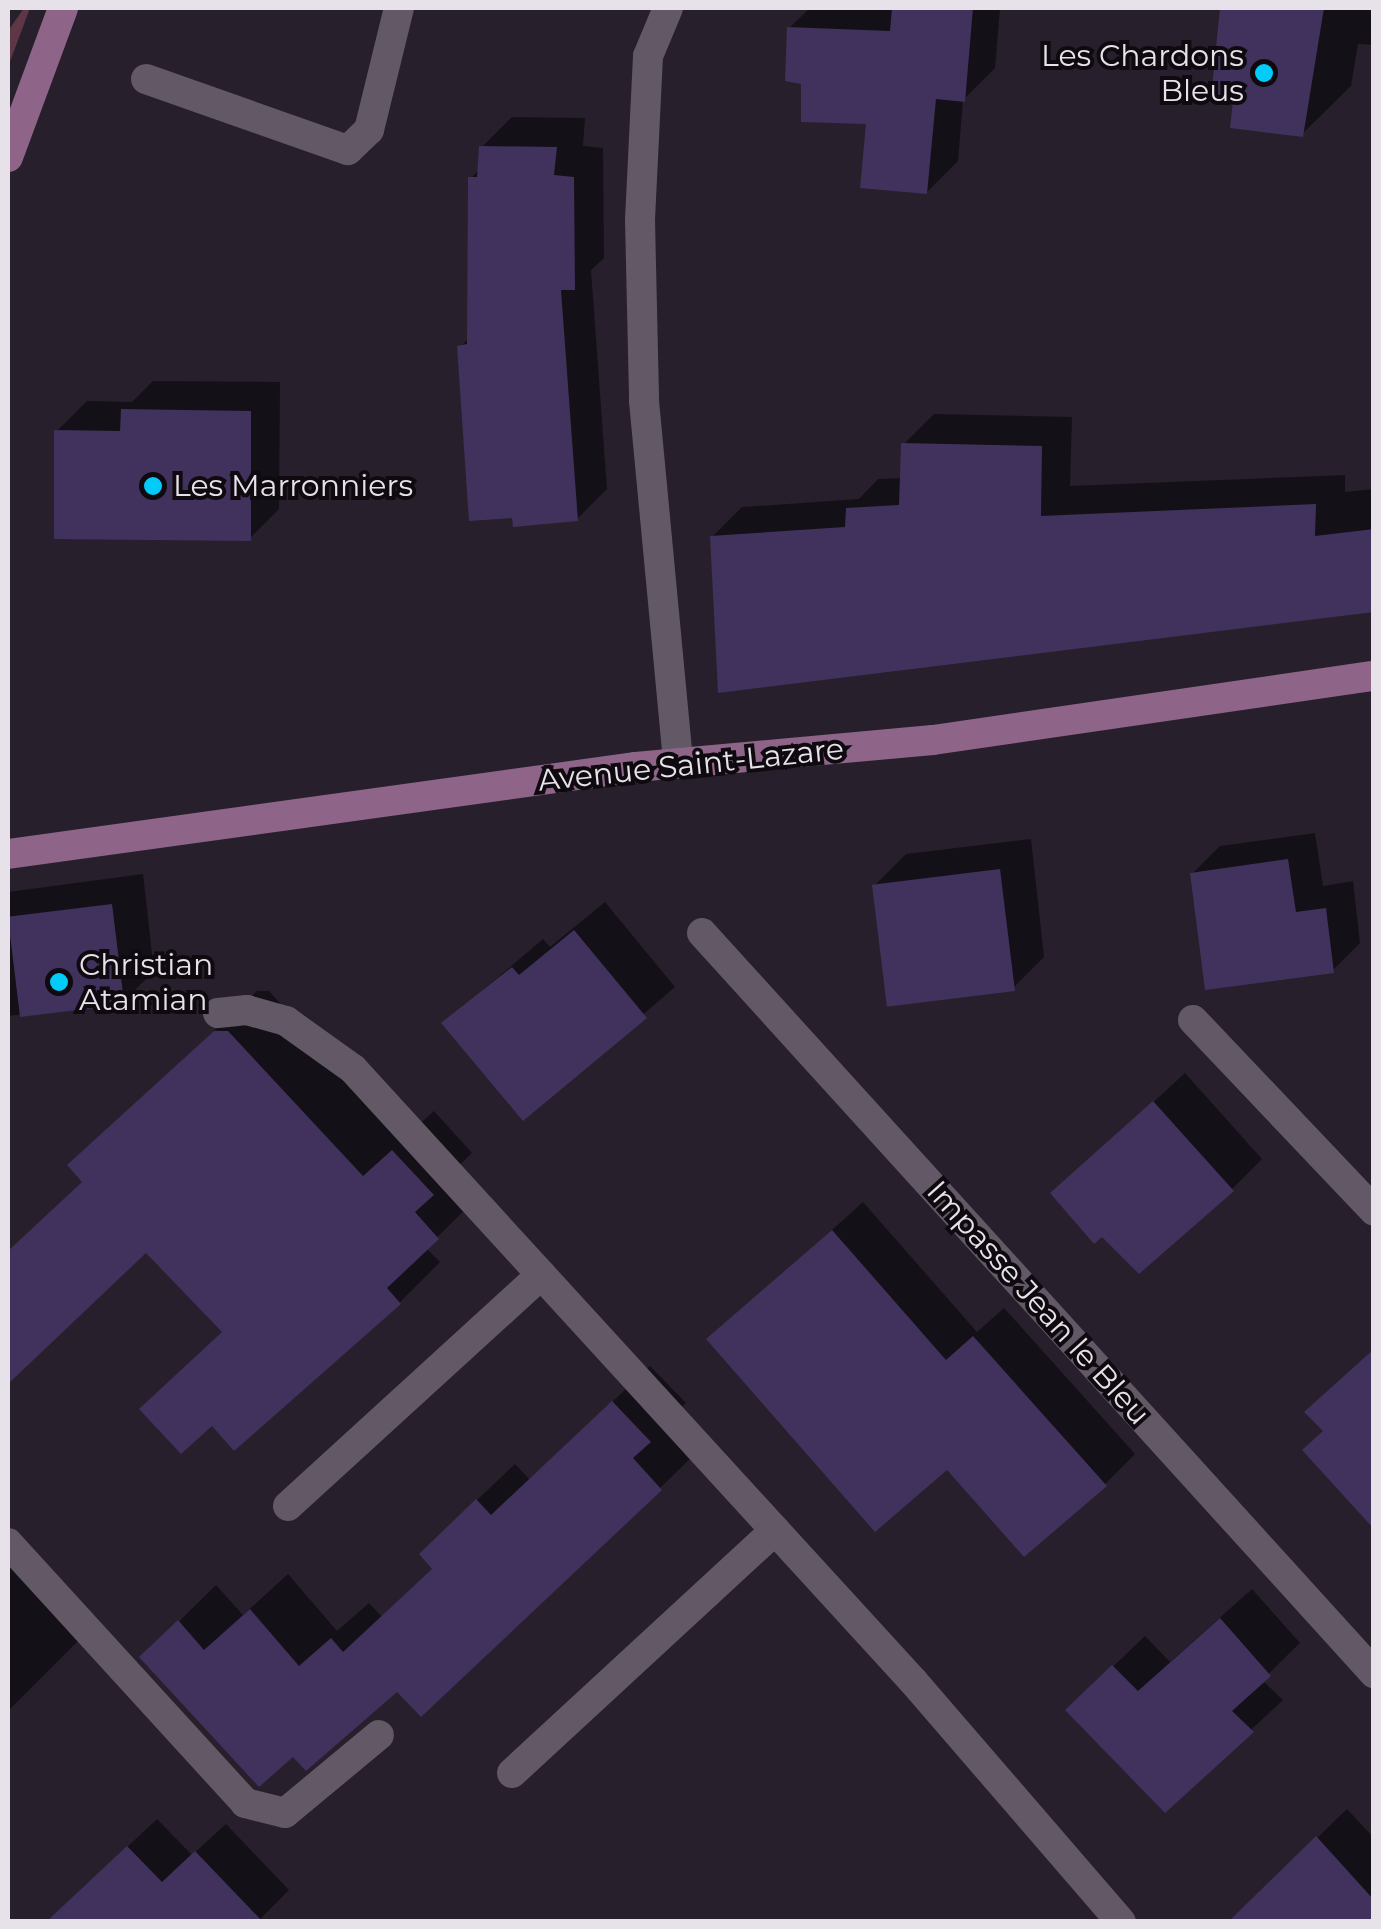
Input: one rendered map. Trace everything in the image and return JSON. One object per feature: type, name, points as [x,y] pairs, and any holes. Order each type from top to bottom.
[{"type":"street","points":[[8,157],[63,8]]},
{"type":"street","points":[[146,79],[348,150],[369,130],[399,8]]},
{"type":"street","points":[[668,8],[648,56],[640,220],[644,402],[678,763]]},
{"type":"street","name":"Avenue Saint-Lazare","points":[[8,854],[678,763],[933,740],[1374,676]]},
{"type":"street","name":"Impasse Jean le Bleu","points":[[702,933],[1374,1672]]},
{"type":"street","points":[[218,1013],[247,1010],[320,1041],[775,1530],[1121,1922]]},
{"type":"street","points":[[1193,1020],[1374,1212]]},
{"type":"street","points":[[288,1506],[541,1275]]},
{"type":"street","points":[[512,1773],[775,1530]]},
{"type":"street","points":[[8,1543],[245,1803],[285,1813],[379,1735]]},
{"type":"shaded area","points":[[24,8],[30,8],[8,67],[8,31]]},
{"type":"building","points":[[892,8],[973,8],[965,102],[936,99],[927,194],[860,188],[866,124],[801,122],[801,84],[785,81],[787,27],[890,31]]},
{"type":"building","name":"Les Chardons Bleus","points":[[1220,8],[1324,8],[1303,137],[1230,128],[1233,101],[1211,98]]},
{"type":"building","points":[[479,146],[557,147],[554,175],[574,177],[575,290],[561,290],[578,521],[513,527],[512,518],[469,521],[457,346],[467,344],[468,177],[477,177]]},
{"type":"building","name":"Les Marronniers","points":[[121,409],[251,411],[251,541],[54,539],[54,430],[120,431]]},
{"type":"building","points":[[901,443],[1042,446],[1041,516],[1316,504],[1315,536],[1374,529],[1374,612],[718,693],[710,536],[845,527],[846,508],[899,505]]},
{"type":"building","points":[[1288,859],[1296,912],[1326,908],[1334,973],[1205,990],[1190,873]]},
{"type":"building","points":[[1000,869],[1015,991],[887,1007],[872,885]]},
{"type":"building","points":[[112,904],[124,1004],[20,1017],[8,917]]},
{"type":"building","points":[[574,930],[647,1018],[523,1121],[441,1023],[512,967],[519,975]]},
{"type":"building","points":[[214,1031],[228,1031],[363,1176],[392,1150],[434,1195],[415,1212],[439,1239],[387,1288],[401,1304],[234,1451],[212,1426],[181,1454],[139,1409],[222,1332],[146,1253],[8,1384],[8,1251],[82,1182],[67,1165]]},
{"type":"building","points":[[1153,1101],[1234,1191],[1139,1274],[1102,1237],[1094,1244],[1050,1193]]},
{"type":"building","points":[[832,1230],[946,1360],[973,1336],[1107,1486],[1024,1557],[947,1470],[875,1532],[706,1339]]},
{"type":"building","points":[[1374,1349],[1374,1529],[1302,1450],[1323,1431],[1304,1412]]},
{"type":"building","points":[[612,1401],[651,1442],[633,1458],[662,1490],[421,1717],[397,1692],[306,1771],[293,1757],[259,1787],[139,1657],[178,1620],[204,1650],[250,1609],[299,1666],[331,1638],[343,1652],[432,1569],[419,1554],[476,1499],[491,1515]]},
{"type":"building","points":[[1220,1618],[1271,1676],[1232,1711],[1254,1732],[1165,1813],[1065,1710],[1112,1665],[1138,1691]]},
{"type":"building","points":[[1316,1836],[1374,1900],[1374,1922],[1228,1922]]},
{"type":"building","points":[[127,1846],[162,1882],[195,1851],[263,1922],[46,1922]]},
{"type":"place","name":"Les Chardons Bleus","points":[[1264,73]]},
{"type":"place","name":"Les Marronniers","points":[[153,486]]},
{"type":"place","name":"Christian Atamian","points":[[59,982]]}]
